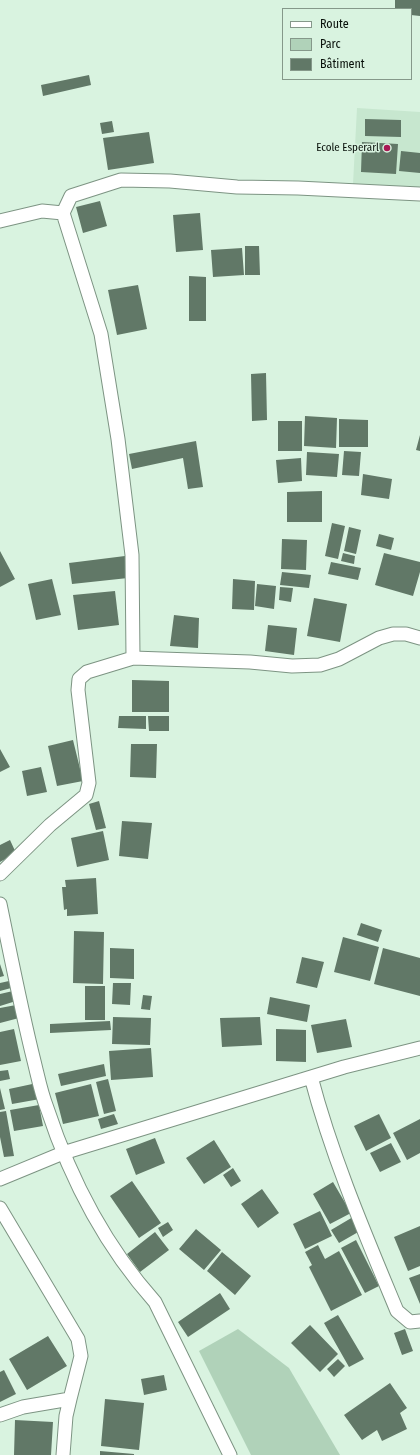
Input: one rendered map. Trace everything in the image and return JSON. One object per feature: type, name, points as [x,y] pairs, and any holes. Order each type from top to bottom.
[{"type":"street","points":[[133,658],[132,556],[118,439],[101,334],[63,213],[71,196],[121,180],[170,181],[237,187],[298,188],[420,194]]},
{"type":"street","points":[[0,221],[42,211],[63,213]]},
{"type":"street","points":[[0,874],[50,825],[86,795],[89,783],[78,690],[79,679],[87,672],[133,658],[250,662],[292,666],[320,665],[339,659],[379,638],[393,634],[406,634],[420,638]]},
{"type":"street","points":[[0,904],[28,1036],[46,1106],[63,1153],[106,1237],[158,1309],[230,1455]]},
{"type":"street","points":[[0,1179],[63,1153],[311,1077],[420,1048]]},
{"type":"street","points":[[311,1077],[322,1117],[353,1203],[397,1311],[410,1322],[420,1321]]},
{"type":"street","points":[[0,1208],[78,1339],[81,1356],[66,1416],[63,1455]]},
{"type":"street","points":[[0,1415],[23,1407],[70,1399]]},
{"type":"shaded area","name":"Ecole Esperarl","points":[[357,108],[420,112],[420,188],[353,184]]},
{"type":"green space","points":[[238,1329],[289,1368],[340,1455],[251,1455],[199,1351]]},
{"type":"building","points":[[395,0],[420,0],[420,16],[412,15],[412,8],[395,8]]},
{"type":"building","points":[[89,75],[91,85],[43,96],[41,85]]},
{"type":"building","points":[[365,119],[401,120],[401,137],[365,136]]},
{"type":"building","points":[[112,121],[114,132],[102,134],[100,123]]},
{"type":"building","points":[[149,132],[154,163],[108,170],[103,138]]},
{"type":"building","points":[[362,142],[398,144],[396,174],[361,172]]},
{"type":"building","points":[[401,151],[420,153],[420,173],[399,171]]},
{"type":"building","points":[[100,201],[107,226],[83,233],[76,207]]},
{"type":"building","points":[[200,213],[203,250],[176,252],[173,215]]},
{"type":"building","points":[[245,246],[259,246],[260,275],[245,275]]},
{"type":"building","points":[[242,248],[244,275],[213,277],[211,250]]},
{"type":"building","points":[[189,276],[206,277],[206,321],[189,321]]},
{"type":"building","points":[[138,285],[147,329],[117,335],[108,290]]},
{"type":"building","points":[[266,373],[267,420],[252,421],[251,374]]},
{"type":"building","points":[[305,416],[337,418],[336,448],[304,446]]},
{"type":"building","points":[[339,419],[368,420],[368,447],[339,447]]},
{"type":"building","points":[[278,421],[302,421],[302,451],[278,451]]},
{"type":"building","points":[[420,435],[420,451],[416,450]]},
{"type":"building","points":[[196,441],[203,487],[188,489],[183,458],[132,469],[129,454]]},
{"type":"building","points":[[344,451],[361,452],[359,476],[342,475]]},
{"type":"building","points":[[307,452],[339,454],[337,477],[306,475]]},
{"type":"building","points":[[301,458],[302,481],[278,483],[276,460]]},
{"type":"building","points":[[363,474],[392,479],[389,499],[361,495]]},
{"type":"building","points":[[322,491],[322,522],[287,522],[287,492]]},
{"type":"building","points":[[332,523],[345,526],[338,559],[325,556]]},
{"type":"building","points":[[349,527],[361,530],[356,554],[344,551]]},
{"type":"building","points":[[379,534],[394,538],[391,550],[376,546]]},
{"type":"building","points":[[282,539],[307,540],[306,570],[281,569]]},
{"type":"building","points":[[0,551],[15,579],[0,587]]},
{"type":"building","points":[[343,553],[355,556],[354,564],[341,561]]},
{"type":"building","points":[[384,553],[420,562],[420,572],[413,596],[375,585]]},
{"type":"building","points":[[125,556],[128,578],[72,584],[69,563]]},
{"type":"building","points":[[331,562],[361,568],[358,580],[328,574]]},
{"type":"building","points":[[282,572],[311,575],[309,588],[280,585]]},
{"type":"building","points":[[52,579],[61,615],[36,620],[28,584]]},
{"type":"building","points":[[233,579],[255,581],[254,610],[232,609]]},
{"type":"building","points":[[257,584],[276,586],[274,609],[255,606]]},
{"type":"building","points":[[280,587],[293,588],[291,602],[279,600]]},
{"type":"building","points":[[115,591],[119,625],[78,630],[73,595]]},
{"type":"building","points":[[314,598],[347,604],[340,642],[307,636]]},
{"type":"building","points":[[174,615],[199,618],[198,648],[170,646]]},
{"type":"building","points":[[268,625],[297,628],[294,655],[265,651]]},
{"type":"building","points":[[132,680],[169,681],[169,712],[132,712]]},
{"type":"building","points":[[119,716],[146,716],[146,729],[118,728]]},
{"type":"building","points":[[148,716],[169,716],[169,731],[149,731]]},
{"type":"building","points":[[73,740],[83,781],[57,786],[48,746]]},
{"type":"building","points":[[131,744],[157,744],[156,778],[130,777]]},
{"type":"building","points":[[0,749],[10,767],[0,772]]},
{"type":"building","points":[[41,767],[47,792],[27,796],[22,771]]},
{"type":"building","points":[[99,801],[106,828],[96,830],[89,804]]},
{"type":"building","points":[[122,821],[152,823],[148,859],[119,856]]},
{"type":"building","points":[[103,831],[109,860],[77,867],[71,838]]},
{"type":"building","points":[[10,840],[16,853],[0,862],[0,845]]},
{"type":"building","points":[[96,878],[98,914],[67,916],[67,909],[64,910],[62,887],[66,887],[65,880]]},
{"type":"building","points":[[361,923],[382,930],[378,942],[357,935]]},
{"type":"building","points":[[74,931],[104,932],[103,984],[73,983]]},
{"type":"building","points":[[343,937],[379,947],[370,981],[334,972]]},
{"type":"building","points":[[110,948],[134,949],[134,979],[110,978]]},
{"type":"building","points":[[383,948],[420,958],[420,996],[374,984]]},
{"type":"building","points":[[302,957],[324,962],[317,988],[296,983]]},
{"type":"building","points":[[0,964],[4,976],[0,977]]},
{"type":"building","points":[[9,981],[11,988],[0,991],[0,983]]},
{"type":"building","points":[[113,983],[131,983],[130,1005],[112,1004]]},
{"type":"building","points":[[85,986],[105,986],[105,1020],[85,1020]]},
{"type":"building","points":[[13,991],[16,1001],[0,1006],[0,994]]},
{"type":"building","points":[[143,995],[152,996],[150,1010],[141,1009]]},
{"type":"building","points":[[270,997],[310,1005],[307,1022],[267,1014]]},
{"type":"building","points":[[16,1005],[19,1018],[0,1023],[0,1008]]},
{"type":"building","points":[[113,1017],[151,1018],[150,1045],[112,1044]]},
{"type":"building","points":[[260,1017],[262,1045],[222,1047],[220,1018]]},
{"type":"building","points":[[346,1019],[352,1047],[317,1053],[311,1025]]},
{"type":"building","points":[[110,1021],[111,1030],[50,1033],[50,1024]]},
{"type":"building","points":[[14,1029],[21,1061],[0,1065],[0,1032]]},
{"type":"building","points":[[276,1029],[306,1030],[306,1062],[276,1061]]},
{"type":"building","points":[[151,1048],[153,1077],[111,1080],[109,1051]]},
{"type":"building","points":[[104,1064],[106,1076],[61,1086],[58,1074]]},
{"type":"building","points":[[8,1070],[10,1079],[0,1081],[0,1071]]},
{"type":"building","points":[[108,1079],[116,1111],[104,1114],[96,1082]]},
{"type":"building","points":[[37,1083],[40,1099],[12,1104],[9,1089]]},
{"type":"building","points":[[91,1084],[99,1116],[63,1124],[55,1093]]},
{"type":"building","points":[[0,1088],[5,1109],[0,1110]]},
{"type":"building","points":[[39,1105],[43,1126],[14,1131],[10,1110]]},
{"type":"building","points":[[6,1111],[14,1156],[4,1157],[0,1137],[0,1112]]},
{"type":"building","points":[[114,1114],[118,1124],[101,1129],[98,1119]]},
{"type":"building","points":[[379,1114],[391,1138],[366,1151],[354,1126]]},
{"type":"building","points":[[420,1119],[420,1153],[407,1160],[393,1133]]},
{"type":"building","points":[[155,1138],[165,1163],[136,1175],[126,1149]]},
{"type":"building","points":[[214,1140],[231,1167],[204,1184],[186,1158]]},
{"type":"building","points":[[391,1143],[401,1162],[380,1172],[370,1153]]},
{"type":"building","points":[[233,1168],[241,1181],[231,1187],[223,1175]]},
{"type":"building","points":[[132,1181],[161,1223],[139,1238],[110,1196]]},
{"type":"building","points":[[333,1182],[351,1213],[330,1224],[313,1194]]},
{"type":"building","points":[[262,1189],[279,1213],[258,1228],[241,1204]]},
{"type":"building","points":[[320,1211],[332,1236],[305,1249],[293,1224]]},
{"type":"building","points":[[353,1217],[360,1231],[339,1243],[331,1230]]},
{"type":"building","points":[[168,1222],[173,1230],[163,1237],[158,1228]]},
{"type":"building","points":[[420,1226],[420,1266],[408,1271],[394,1237]]},
{"type":"building","points":[[196,1229],[221,1250],[204,1270],[179,1249]]},
{"type":"building","points":[[155,1232],[169,1250],[140,1272],[127,1254]]},
{"type":"building","points":[[356,1240],[379,1286],[365,1293],[341,1248]]},
{"type":"building","points":[[318,1245],[325,1259],[339,1251],[362,1295],[331,1311],[309,1267],[312,1265],[305,1252]]},
{"type":"building","points":[[222,1252],[251,1276],[235,1295],[207,1271]]},
{"type":"building","points":[[420,1274],[420,1304],[409,1278]]},
{"type":"building","points":[[220,1293],[230,1309],[188,1337],[178,1322]]},
{"type":"building","points":[[338,1315],[364,1359],[349,1367],[324,1323]]},
{"type":"building","points":[[310,1325],[338,1354],[320,1372],[291,1343]]},
{"type":"building","points":[[405,1329],[413,1351],[402,1355],[394,1333]]},
{"type":"building","points":[[48,1336],[67,1366],[27,1390],[9,1359]]},
{"type":"building","points":[[338,1359],[345,1366],[334,1377],[327,1369]]},
{"type":"building","points":[[4,1370],[16,1394],[0,1402],[0,1372]]},
{"type":"building","points":[[164,1375],[167,1390],[144,1395],[141,1379]]},
{"type":"building","points":[[390,1383],[407,1408],[400,1413],[407,1429],[382,1441],[377,1430],[362,1440],[344,1415]]},
{"type":"building","points":[[105,1399],[144,1403],[139,1450],[101,1446]]},
{"type":"building","points":[[15,1420],[53,1422],[51,1455],[14,1455]]},
{"type":"building","points":[[100,1451],[134,1454],[134,1455],[100,1455]]},
{"type":"place","name":"Ecole Esperarl","points":[[387,148]]}]
